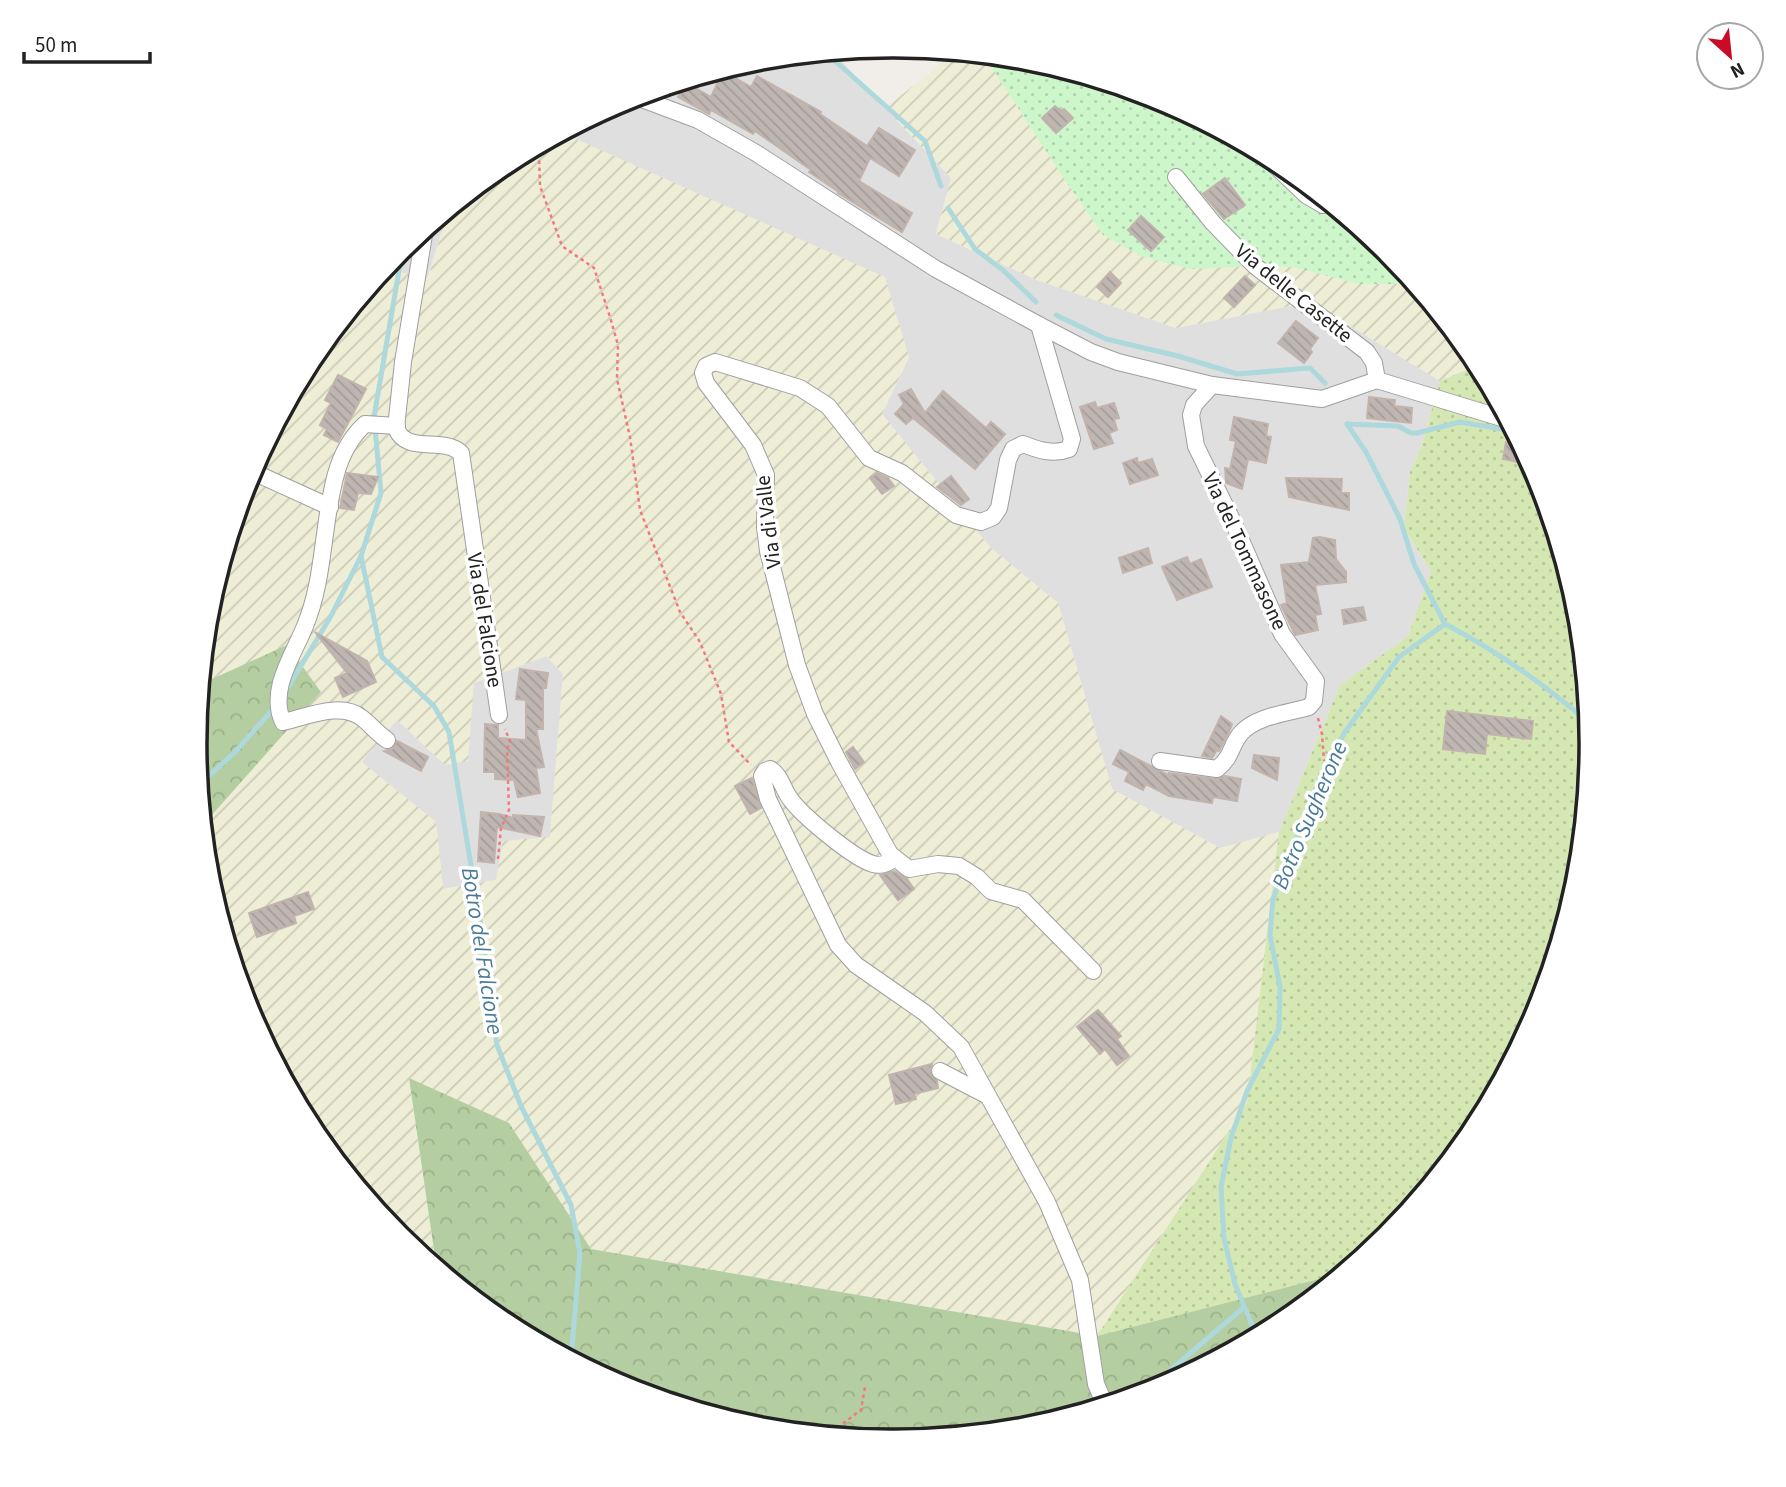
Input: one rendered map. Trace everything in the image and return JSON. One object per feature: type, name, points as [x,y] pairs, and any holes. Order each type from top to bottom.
[{"type":"street","points":[[651,102],[698,120],[756,153],[936,269],[1091,352],[1118,362],[1212,385],[1322,399],[1377,380],[1495,416]]},
{"type":"street","name":"Via delle Casette","points":[[1176,177],[1213,223],[1255,266],[1367,352],[1374,363],[1377,380]]},
{"type":"street","points":[[387,740],[371,729],[362,718],[339,709],[283,722],[280,716],[281,684],[286,663],[306,626],[316,589],[336,474],[344,455],[356,432],[365,424],[392,425],[422,245]]},
{"type":"street","name":"Via di Valle","points":[[890,854],[815,714],[797,665],[768,551],[765,527],[766,475],[753,446],[711,390],[703,373],[706,366],[715,362],[800,388],[828,406],[869,458],[902,472],[956,514],[981,522],[993,517],[999,508],[1008,460],[1013,449],[1023,444],[1042,451],[1061,452],[1069,449],[1072,439],[1038,325]]},
{"type":"street","name":"Via del Tommasone","points":[[1212,385],[1201,395],[1191,415],[1196,446],[1234,524],[1282,634],[1316,681],[1314,701]]},
{"type":"street","name":"Via del Falcione","points":[[392,425],[406,440],[416,444],[453,446],[461,453],[499,715]]},
{"type":"street","points":[[261,476],[330,507]]},
{"type":"street","points":[[1160,761],[1217,769],[1228,761],[1241,733],[1254,724],[1308,707],[1314,701]]},
{"type":"street","points":[[890,854],[889,862],[882,866],[859,857],[798,808],[773,770],[765,771],[762,776],[768,799],[838,946],[856,965],[925,1013],[961,1047],[1047,1202],[1080,1280],[1096,1384],[1101,1397]]},
{"type":"street","points":[[890,854],[909,869],[938,864],[959,866],[977,877],[991,891],[1023,900],[1093,971]]},
{"type":"street","points":[[940,1071],[988,1096]]},
{"type":"path","points":[[539,157],[540,186],[562,246],[594,268],[610,317],[618,345],[617,379],[630,437],[640,510],[680,612],[700,642],[721,694],[729,741],[762,776]]},
{"type":"path","points":[[1314,701],[1322,734],[1324,761]]},
{"type":"path","name":"Via del Falcione","points":[[498,859],[501,828],[509,810],[507,750],[510,741],[499,715]]},
{"type":"path","points":[[840,1427],[861,1410],[865,1387]]},
{"type":"shaded area","points":[[840,60],[951,178],[936,234],[1037,280],[1176,328],[1311,302],[1440,381],[1421,447],[1410,472],[1404,528],[1431,571],[1408,636],[1340,685],[1279,832],[1220,848],[1112,789],[1058,603],[991,548],[882,414],[909,357],[571,138],[631,110],[716,81],[759,71]]},
{"type":"shaded area","points":[[446,224],[441,234],[427,279],[396,271]]},
{"type":"shaded area","points":[[546,656],[563,674],[550,837],[497,880],[443,889],[436,822],[361,762],[397,720],[445,765],[474,683]]},
{"type":"green space","points":[[946,60],[1027,71],[1070,81],[1113,94],[1196,128],[1274,173],[1345,228],[1409,291],[1467,370],[1440,381],[1311,302],[1176,328],[1037,280],[936,234],[951,178],[885,108]]},
{"type":"green space","points":[[990,65],[1070,81],[1113,94],[1196,128],[1274,173],[1310,199],[1345,228],[1402,284],[1359,284],[1293,267],[1190,269],[1141,256],[1103,235]]},
{"type":"green space","points":[[571,138],[885,277],[909,357],[882,414],[991,548],[1058,603],[1112,789],[1220,848],[1279,832],[1247,1103],[1097,1336],[591,1249],[509,1123],[409,1079],[434,1253],[377,1196],[349,1161],[299,1086],[259,1006],[244,964],[220,877],[211,815],[320,692],[210,685],[220,610],[244,523],[259,481],[299,401],[349,326],[396,271],[428,279],[446,224],[476,199],[512,173]],"holes":[[[547,656],[563,674],[550,837],[503,841],[496,880],[443,889],[436,822],[362,762],[397,720],[445,765],[468,761],[474,683]]]},
{"type":"green space","points":[[1467,370],[1508,440],[1542,523],[1566,610],[1573,654],[1579,744],[1573,833],[1555,921],[1527,1006],[1487,1086],[1437,1161],[1409,1196],[1378,1228],[1322,1278],[1097,1336],[1247,1103],[1279,832],[1340,685],[1408,636],[1431,571],[1404,528],[1410,472],[1421,447],[1440,381]]},
{"type":"green space","points":[[287,645],[321,692],[211,815],[207,744],[211,680]]},
{"type":"green space","points":[[409,1078],[509,1123],[591,1249],[1097,1336],[1322,1278],[1274,1314],[1196,1359],[1113,1393],[1027,1416],[983,1423],[938,1428],[848,1428],[759,1416],[716,1406],[631,1377],[590,1359],[512,1314],[434,1253]]},
{"type":"building","points":[[757,76],[821,112],[820,114],[867,146],[879,128],[915,150],[899,176],[870,158],[859,181],[912,213],[902,232],[838,193],[809,172],[811,170],[755,131],[753,134],[711,110],[709,114],[678,97],[682,91],[695,87],[711,97],[719,80],[733,77],[751,87]]},
{"type":"building","points":[[1055,106],[1061,111],[1064,109],[1073,118],[1056,133],[1042,118]]},
{"type":"building","points":[[1225,178],[1245,205],[1224,219],[1203,194]]},
{"type":"building","points":[[1141,216],[1164,237],[1151,251],[1128,230]]},
{"type":"building","points":[[1110,272],[1121,283],[1108,297],[1097,287]]},
{"type":"building","points":[[1245,276],[1255,285],[1234,307],[1224,298]]},
{"type":"building","points":[[1296,321],[1318,338],[1304,363],[1278,343]]},
{"type":"building","points":[[338,375],[366,389],[338,442],[324,435],[327,429],[320,425],[331,403],[325,400]]},
{"type":"building","points":[[911,389],[925,413],[943,391],[986,428],[991,422],[1005,434],[975,469],[913,418],[906,424],[895,414],[904,404],[899,395]]},
{"type":"building","points":[[1369,397],[1395,400],[1394,406],[1412,408],[1411,423],[1367,418]]},
{"type":"building","points":[[1095,402],[1097,408],[1114,403],[1119,418],[1114,419],[1117,430],[1109,433],[1113,443],[1094,449],[1080,407]]},
{"type":"building","points":[[1234,417],[1268,424],[1266,436],[1271,437],[1266,463],[1248,459],[1242,489],[1226,483],[1225,468],[1230,469],[1236,441],[1230,440]]},
{"type":"building","points":[[1506,442],[1509,443],[1518,462],[1503,459]]},
{"type":"building","points":[[1137,458],[1138,463],[1152,459],[1158,475],[1130,484],[1123,463]]},
{"type":"building","points":[[347,473],[378,477],[371,494],[358,493],[354,510],[340,508]]},
{"type":"building","points":[[877,473],[888,478],[894,486],[882,494],[870,478]]},
{"type":"building","points":[[951,476],[969,499],[961,505],[937,487]]},
{"type":"building","points":[[1286,478],[1342,479],[1341,493],[1349,493],[1349,510],[1289,497]]},
{"type":"building","points":[[1313,538],[1335,540],[1336,559],[1346,572],[1346,582],[1315,585],[1321,614],[1315,615],[1318,630],[1295,635],[1281,605],[1287,603],[1281,565],[1309,562]]},
{"type":"building","points":[[1148,548],[1152,563],[1123,573],[1119,558]]},
{"type":"building","points":[[1187,557],[1190,564],[1201,559],[1212,587],[1177,600],[1162,567]]},
{"type":"building","points":[[1363,607],[1366,620],[1344,624],[1342,610]]},
{"type":"building","points":[[315,632],[367,661],[376,682],[343,697],[335,678],[347,673]]},
{"type":"building","points":[[520,669],[548,673],[546,688],[543,688],[543,729],[536,729],[544,767],[536,768],[540,793],[518,797],[514,780],[495,779],[495,772],[484,772],[485,724],[498,725],[498,738],[526,740],[526,700],[516,699]]},
{"type":"building","points":[[1447,711],[1533,721],[1531,739],[1487,734],[1485,754],[1443,749]]},
{"type":"building","points":[[1221,716],[1232,724],[1229,732],[1212,758],[1202,756]]},
{"type":"building","points":[[397,741],[428,757],[421,771],[384,751],[392,749]]},
{"type":"building","points":[[853,747],[864,762],[855,769],[846,752]]},
{"type":"building","points":[[1120,750],[1168,775],[1216,779],[1225,776],[1241,779],[1237,801],[1213,797],[1212,803],[1169,796],[1146,784],[1143,790],[1125,781],[1129,772],[1113,764]]},
{"type":"building","points":[[1254,755],[1279,758],[1277,780],[1252,768]]},
{"type":"building","points":[[752,778],[761,808],[750,814],[735,786]]},
{"type":"building","points":[[481,812],[513,818],[513,815],[544,817],[540,836],[497,827],[494,863],[478,861]]},
{"type":"building","points":[[894,871],[907,879],[914,889],[898,900],[880,875]]},
{"type":"building","points":[[308,892],[314,909],[294,916],[296,923],[257,937],[249,913]]},
{"type":"building","points":[[1098,1010],[1121,1036],[1117,1039],[1129,1056],[1117,1065],[1105,1049],[1100,1054],[1077,1027]]},
{"type":"building","points":[[932,1064],[930,1072],[937,1081],[938,1088],[914,1094],[916,1099],[896,1104],[889,1075]]},
{"type":"waterway","name":"Botro Sugherone","points":[[835,60],[925,141],[941,186]]},
{"type":"waterway","name":"Botro Sugherone","points":[[948,208],[975,249],[1004,271],[1036,302]]},
{"type":"waterway","points":[[284,694],[331,616],[361,556],[381,493],[374,417],[399,268]]},
{"type":"waterway","name":"Botro Sugherone","points":[[1056,315],[1106,339],[1178,356],[1237,374],[1310,368],[1325,383]]},
{"type":"waterway","points":[[1347,424],[1398,426],[1411,433],[1460,422],[1502,429]]},
{"type":"waterway","name":"Botro Sugherone","points":[[1347,424],[1366,452],[1400,519],[1414,564],[1445,624]]},
{"type":"waterway","name":"Botro del Falcione","points":[[361,556],[382,657],[434,706],[449,732],[481,926],[497,1045],[521,1106],[571,1205],[580,1253],[572,1349]]},
{"type":"waterway","points":[[1445,624],[1520,669],[1578,714]]},
{"type":"waterway","name":"Botro Sugherone","points":[[1253,1327],[1235,1284],[1224,1238],[1221,1187],[1231,1138],[1247,1091],[1279,1029],[1280,987],[1270,935],[1273,899],[1320,778],[1345,732],[1399,657],[1445,624]]},
{"type":"waterway","points":[[208,776],[234,753],[274,708]]},
{"type":"waterway","points":[[1170,1370],[1243,1308]]}]
